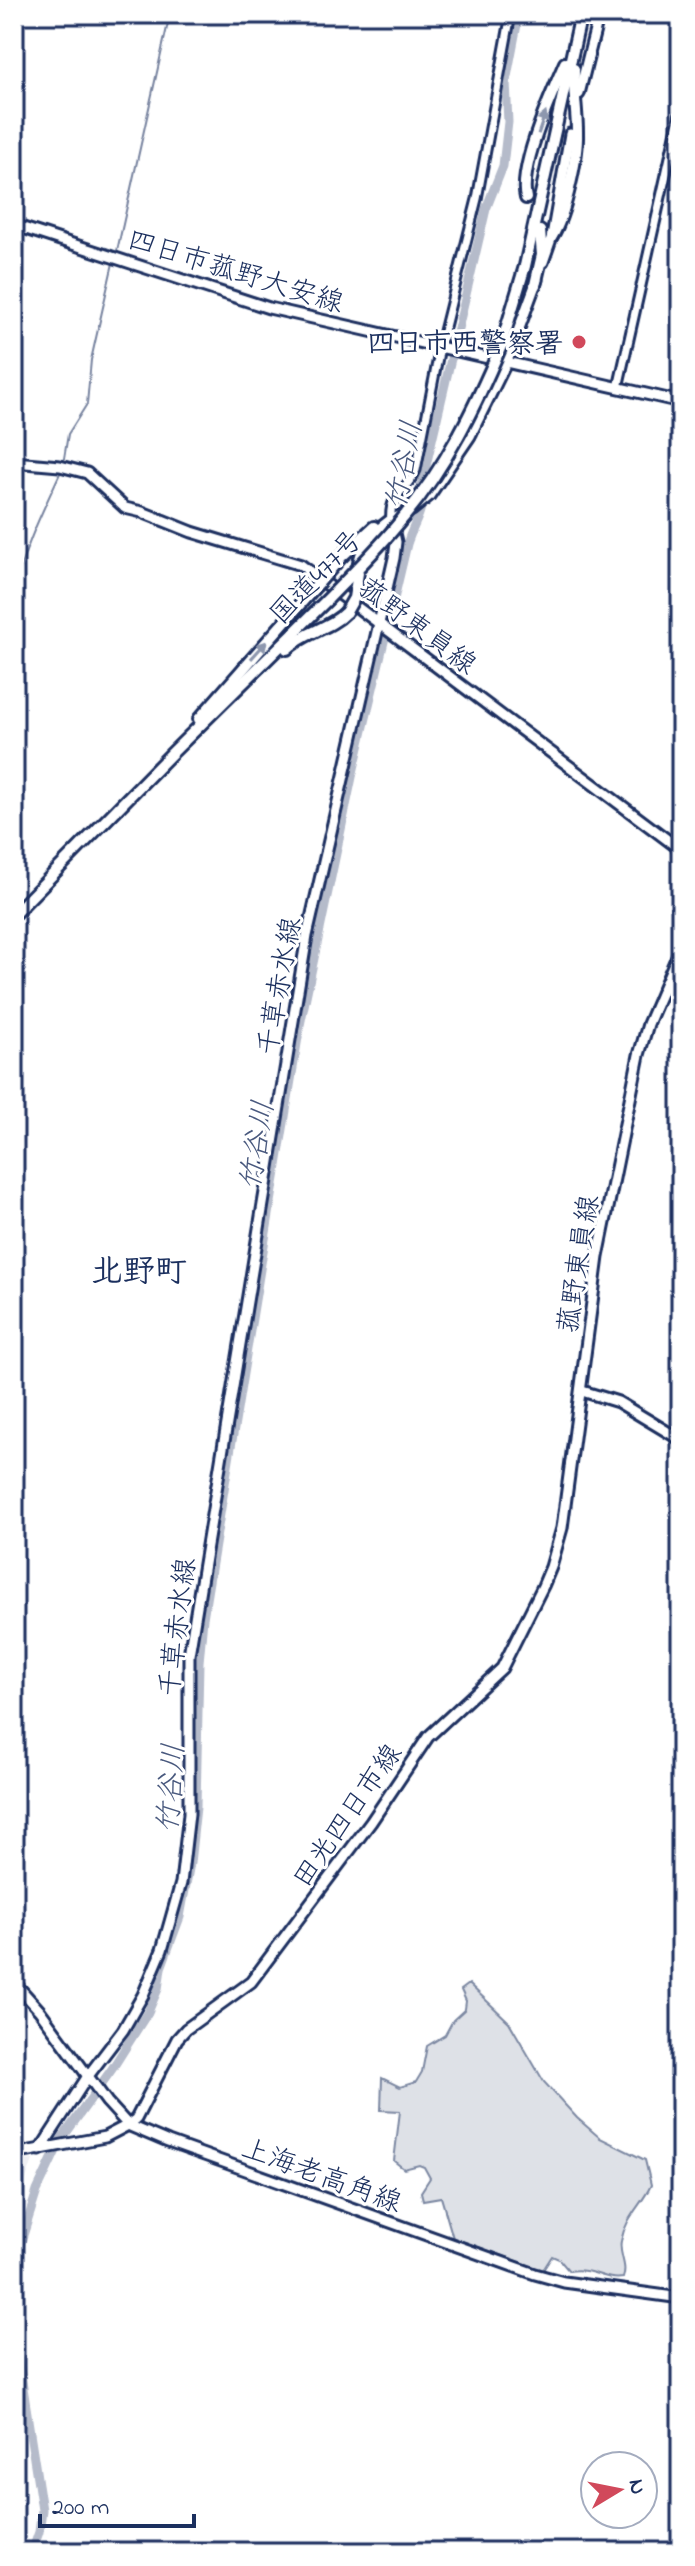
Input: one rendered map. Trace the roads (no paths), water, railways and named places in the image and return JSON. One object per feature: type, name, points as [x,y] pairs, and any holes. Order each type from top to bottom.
[{"type":"highway","name":"国道477号","points":[[14,914],[327,600],[405,517],[432,479],[471,412],[501,346],[525,266],[581,14]]},
{"type":"highway","points":[[526,198],[525,181],[534,145],[575,39]]},
{"type":"highway","points":[[552,236],[563,210],[577,134],[572,95],[575,39]]},
{"type":"highway","points":[[535,285],[542,255],[540,231]]},
{"type":"highway","points":[[173,752],[342,556],[364,534],[391,520]]},
{"type":"highway","points":[[173,752],[291,644],[332,623],[346,612],[354,598],[364,546],[373,533],[391,520]]},
{"type":"main road","points":[[579,94],[599,14]]},
{"type":"main road","points":[[391,520],[429,496],[470,436],[507,361],[552,236],[570,134]]},
{"type":"main road","name":"四日市菰野大安線","points":[[14,225],[269,308],[681,402]]},
{"type":"main road","name":"菰野東員線","points":[[14,462],[62,466],[87,473],[125,508],[301,565],[681,850]]},
{"type":"main road","name":"千草赤水線","points":[[42,2150],[143,1995],[165,1941],[181,1883],[189,1814],[189,1655],[307,936],[384,627],[396,549],[391,520]]},
{"type":"main road","name":"菰野東員線","points":[[582,1391],[598,1257],[639,1055],[648,1024],[681,947]]},
{"type":"main road","points":[[582,1391],[618,1402],[681,1440]]},
{"type":"main road","name":"田光四日市線","points":[[128,2125],[136,2119],[177,2039],[186,2029],[251,1982],[371,1822],[428,1737],[502,1668],[543,1586],[558,1544],[582,1391]]},
{"type":"main road","name":"上海老高角線","points":[[14,1982],[128,2125],[191,2151],[535,2274],[564,2282],[681,2298]]},
{"type":"main road","points":[[14,2154],[105,2137],[128,2125]]},
{"type":"street","points":[[391,520],[391,504],[411,481],[416,470],[477,199],[511,14]]},
{"type":"street","points":[[618,388],[681,108]]},
{"type":"waterway","points":[[117,251],[170,14]]},
{"type":"waterway","name":"竹谷川","points":[[14,2264],[37,2191],[61,2140],[148,2012],[180,1917],[196,1807],[203,1618],[300,1025],[352,777],[407,544],[420,510],[421,487],[486,209],[503,166],[508,122],[506,82],[519,14]]},
{"type":"waterway","points":[[63,465],[68,434],[87,404],[91,360],[113,263]]},
{"type":"waterway","points":[[14,592],[28,546],[61,471]]},
{"type":"waterway","name":"竹谷川","points":[[14,2330],[42,2510],[32,2552]]},
{"type":"place","name":"四日市西警察署","points":[[579,342]]},
{"type":"district","name":"北野町","points":[[139,1270]]}]
